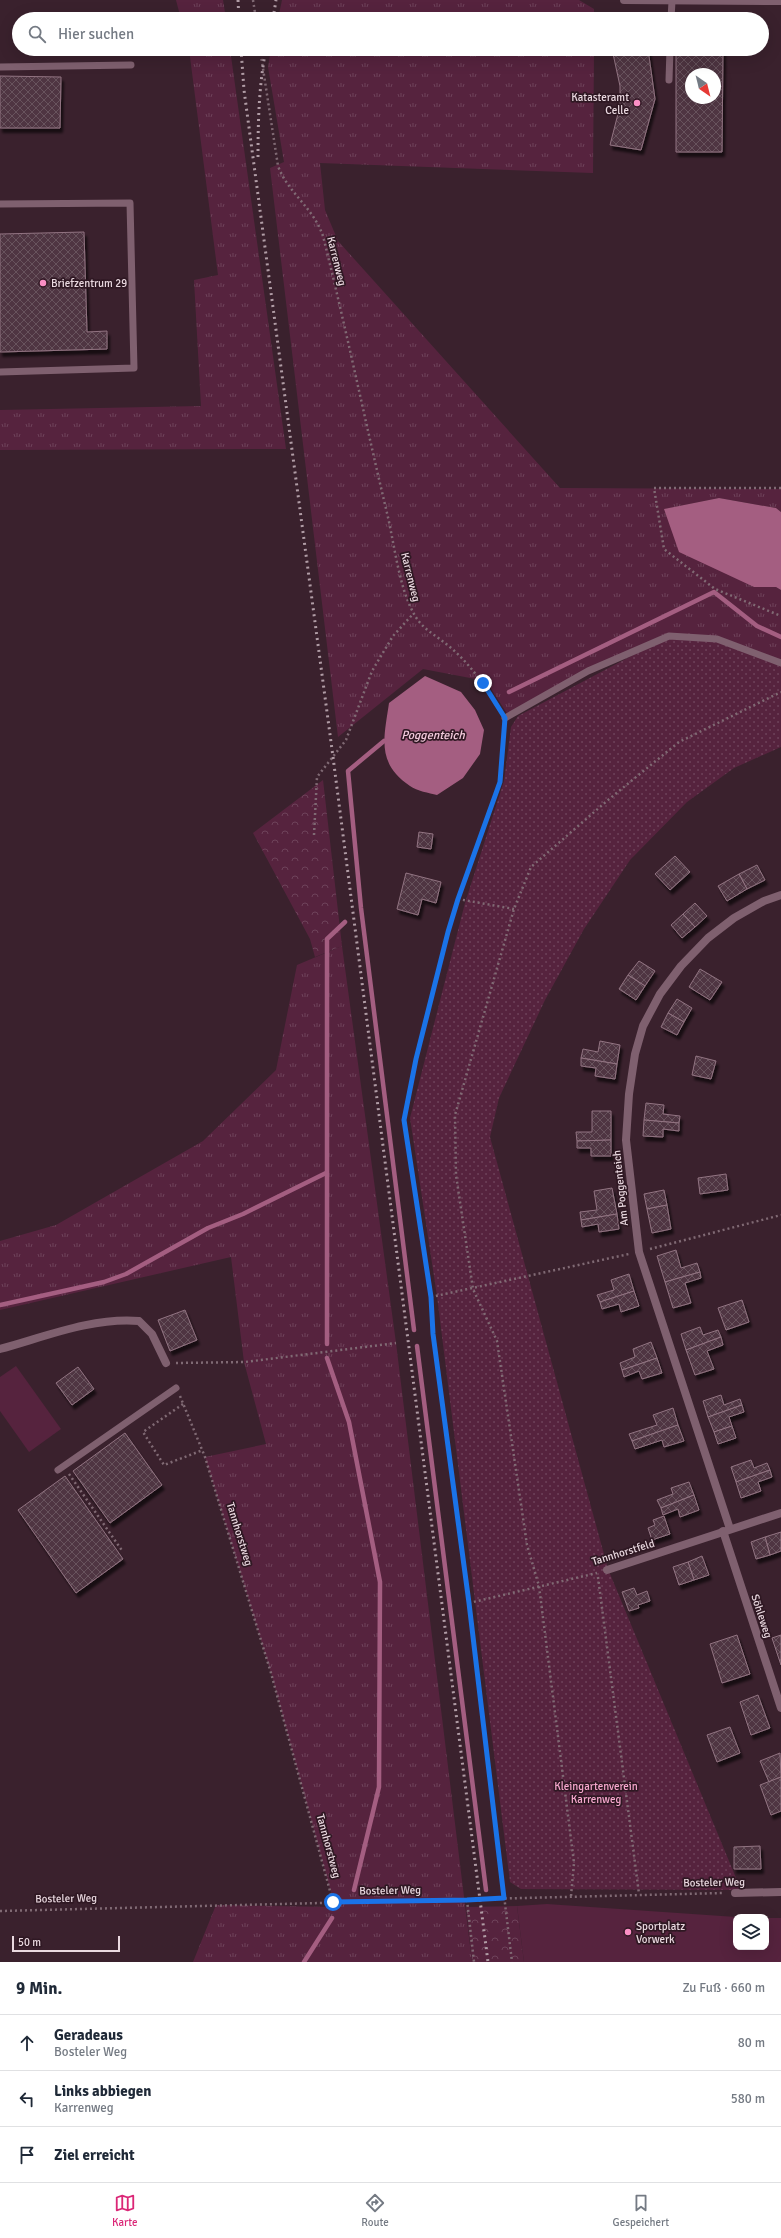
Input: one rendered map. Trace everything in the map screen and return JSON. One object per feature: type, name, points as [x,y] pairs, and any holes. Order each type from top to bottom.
[{"type":"street","points":[[624,0],[781,1]]},
{"type":"street","name":"Am Poggenteich","points":[[726,1530],[639,1252],[626,1140],[635,1054],[643,1026],[660,994],[677,971],[708,938],[734,918],[764,901],[781,895]]},
{"type":"street","points":[[0,1349],[79,1328],[121,1319],[139,1321],[152,1334],[166,1363]]},
{"type":"street","name":"Tannhorstfeld","points":[[607,1570],[781,1513]]},
{"type":"street","name":"Söhleweg","points":[[726,1530],[781,1708]]},
{"type":"street","name":"Bosteler Weg","points":[[735,1893],[781,1892]]},
{"type":"lane","points":[[671,12],[672,1]]},
{"type":"lane","points":[[669,80],[670,56]]},
{"type":"lane","points":[[0,67],[132,65]]},
{"type":"lane","points":[[0,204],[130,203],[134,368],[0,372]]},
{"type":"lane","points":[[505,718],[588,671],[669,636],[717,639],[781,664]]},
{"type":"lane","points":[[61,1469],[176,1388]]},
{"type":"path","points":[[253,0],[255,12]]},
{"type":"path","name":"Karrenweg","points":[[261,56],[278,166],[283,178],[318,222],[323,236],[350,343],[366,426],[406,598],[414,614],[424,628],[449,646],[483,683],[505,718]]},
{"type":"path","points":[[781,488],[654,488],[664,549],[715,589],[781,616]]},
{"type":"path","points":[[314,835],[318,777],[346,740],[372,671],[393,636],[414,614]]},
{"type":"path","points":[[571,1896],[574,1863],[539,1586],[527,1544],[497,1341],[473,1289],[456,1175],[454,1115],[514,909],[531,868],[608,800],[679,742],[781,692]]},
{"type":"path","points":[[505,718],[500,782],[458,899],[416,1059],[404,1120],[431,1297],[433,1334],[469,1603],[512,1962]]},
{"type":"path","points":[[458,899],[514,909]]},
{"type":"path","points":[[431,1297],[639,1252],[781,1215]]},
{"type":"path","points":[[166,1363],[245,1362],[396,1343]]},
{"type":"path","name":"Tannhorstweg","points":[[176,1388],[203,1450],[270,1674],[333,1902]]},
{"type":"path","points":[[184,1404],[143,1432],[164,1464],[203,1450]]},
{"type":"path","points":[[61,1469],[123,1552]]},
{"type":"path","name":"Tannhorstfeld","points":[[469,1603],[607,1570]]},
{"type":"path","points":[[598,1572],[639,1894]]},
{"type":"path","name":"Bosteler Weg","points":[[0,1911],[467,1900],[639,1894],[735,1893]]},
{"type":"path","points":[[467,1900],[474,1962]]},
{"type":"green space","points":[[176,0],[223,0],[225,12],[179,12]]},
{"type":"green space","points":[[282,0],[579,0],[594,9],[594,12],[279,12]]},
{"type":"green space","points":[[190,56],[231,56],[286,449],[0,450],[0,410],[201,406],[194,280],[218,275]]},
{"type":"green space","points":[[270,56],[594,56],[593,173],[320,163],[325,210],[338,241],[560,488],[781,489],[781,512],[776,508],[719,498],[665,509],[754,587],[776,587],[781,590],[781,663],[669,636],[588,672],[508,715],[486,681],[423,669],[338,737],[270,168],[284,162],[268,67]]},
{"type":"green space","name":"Kleingartenverein Karrenweg","points":[[669,636],[717,639],[781,663],[781,747],[734,768],[687,802],[630,860],[584,929],[545,1000],[499,1098],[490,1137],[608,1569],[741,1890],[521,1889],[510,1882],[437,1296],[410,1118],[465,903],[504,781],[511,727],[518,716]]},
{"type":"green space","points":[[323,780],[342,946],[315,957],[310,939],[253,833]]},
{"type":"green space","points":[[342,946],[396,1343],[472,1962],[193,1962],[216,1905],[335,1907],[271,1673],[205,1457],[266,1444],[244,1362],[231,1257],[0,1310],[0,1241],[56,1225],[203,1141],[276,1070],[297,965]]},
{"type":"green space","points":[[16,1366],[61,1429],[29,1452],[0,1411],[0,1377]]},
{"type":"green space","name":"Sportplatz Vorwerk","points":[[547,1904],[733,1917],[733,1950],[769,1950],[769,1918],[781,1918],[781,1962],[524,1962],[517,1906]]},
{"type":"green space","points":[[517,1906],[524,1962],[472,1962],[466,1907]]},
{"type":"water","points":[[719,498],[776,508],[781,512],[781,590],[776,587],[754,587],[679,552],[664,509]]},
{"type":"water","name":"Poggenteich","points":[[425,676],[461,692],[475,710],[484,730],[480,754],[463,778],[437,795],[413,788],[399,777],[387,759],[385,749],[384,739],[389,703]]},
{"type":"building","name":"Katasteramt Celle","points":[[614,56],[649,56],[655,99],[641,150],[610,145],[620,106],[620,86]]},
{"type":"building","points":[[676,56],[723,56],[722,152],[676,152]]},
{"type":"building","points":[[0,76],[61,77],[60,128],[0,128]]},
{"type":"building","name":"Briefzentrum 29","points":[[84,232],[87,332],[107,331],[107,349],[0,352],[0,234]]},
{"type":"building","points":[[419,832],[433,834],[431,849],[417,847]]},
{"type":"building","points":[[675,856],[690,872],[670,890],[655,874]]},
{"type":"building","points":[[757,865],[765,880],[747,889],[739,874]]},
{"type":"building","points":[[406,873],[441,882],[436,903],[422,899],[418,915],[397,909]]},
{"type":"building","points":[[739,874],[747,889],[727,901],[718,886]]},
{"type":"building","points":[[695,903],[707,916],[695,927],[683,914]]},
{"type":"building","points":[[683,914],[695,927],[682,938],[671,925]]},
{"type":"building","points":[[639,961],[655,971],[645,986],[628,975]]},
{"type":"building","points":[[700,969],[722,982],[710,1000],[689,987]]},
{"type":"building","points":[[628,975],[645,986],[636,1000],[619,989]]},
{"type":"building","points":[[677,999],[692,1008],[684,1022],[668,1013]]},
{"type":"building","points":[[668,1013],[684,1022],[677,1035],[661,1027]]},
{"type":"building","points":[[600,1041],[620,1045],[617,1064],[581,1058],[583,1049],[598,1052]]},
{"type":"building","points":[[696,1056],[716,1061],[711,1079],[692,1075]]},
{"type":"building","points":[[581,1058],[617,1064],[615,1079],[595,1076],[596,1068],[581,1066]]},
{"type":"building","points":[[646,1103],[664,1105],[663,1114],[680,1116],[679,1123],[644,1120]]},
{"type":"building","points":[[592,1111],[611,1111],[611,1140],[577,1141],[576,1132],[592,1132]]},
{"type":"building","points":[[644,1120],[679,1123],[679,1131],[663,1129],[663,1137],[643,1136]]},
{"type":"building","points":[[611,1140],[611,1156],[591,1156],[591,1148],[577,1148],[577,1141]]},
{"type":"building","points":[[726,1174],[728,1190],[700,1194],[698,1178]]},
{"type":"building","points":[[612,1188],[617,1214],[581,1220],[580,1212],[597,1210],[594,1191]]},
{"type":"building","points":[[664,1190],[667,1205],[647,1209],[644,1194]]},
{"type":"building","points":[[667,1205],[671,1229],[652,1233],[647,1209]]},
{"type":"building","points":[[617,1214],[619,1229],[599,1232],[598,1224],[582,1227],[581,1220]]},
{"type":"building","points":[[676,1250],[681,1268],[697,1263],[700,1272],[665,1282],[657,1256]]},
{"type":"building","points":[[700,1272],[701,1278],[685,1283],[691,1303],[673,1308],[665,1282]]},
{"type":"building","points":[[629,1274],[634,1291],[600,1302],[597,1295],[614,1290],[611,1280]]},
{"type":"building","points":[[634,1291],[639,1306],[621,1312],[619,1304],[602,1309],[600,1302]]},
{"type":"building","points":[[742,1300],[749,1322],[726,1330],[718,1308]]},
{"type":"building","points":[[185,1310],[197,1340],[170,1351],[158,1320]]},
{"type":"building","points":[[700,1327],[703,1335],[718,1330],[721,1337],[686,1350],[681,1334]]},
{"type":"building","points":[[721,1337],[723,1345],[707,1351],[714,1369],[695,1375],[686,1350]]},
{"type":"building","points":[[651,1342],[657,1358],[622,1370],[620,1363],[635,1357],[633,1349]]},
{"type":"building","points":[[657,1358],[662,1373],[642,1379],[639,1371],[624,1377],[622,1370]]},
{"type":"building","points":[[78,1367],[94,1389],[72,1405],[56,1383]]},
{"type":"building","points":[[721,1395],[724,1405],[740,1399],[742,1405],[708,1417],[703,1401]]},
{"type":"building","points":[[742,1405],[744,1412],[729,1417],[732,1426],[714,1432],[708,1417]]},
{"type":"building","points":[[673,1408],[678,1425],[632,1441],[629,1434],[657,1425],[653,1415]]},
{"type":"building","points":[[678,1425],[684,1441],[664,1447],[662,1440],[635,1449],[632,1441]]},
{"type":"building","points":[[732,1426],[736,1438],[718,1444],[714,1432]]},
{"type":"building","points":[[125,1433],[162,1485],[110,1523],[73,1471]]},
{"type":"building","points":[[751,1460],[754,1468],[767,1463],[770,1470],[736,1482],[731,1467]]},
{"type":"building","points":[[770,1470],[772,1477],[758,1482],[761,1491],[741,1498],[736,1482]]},
{"type":"building","points":[[65,1476],[123,1559],[76,1593],[18,1510]]},
{"type":"building","points":[[689,1482],[694,1495],[661,1508],[657,1500],[673,1494],[671,1488]]},
{"type":"building","points":[[694,1495],[699,1510],[680,1517],[678,1509],[663,1515],[661,1508]]},
{"type":"building","points":[[664,1516],[670,1534],[652,1540],[648,1528],[655,1525],[653,1520]]},
{"type":"building","points":[[781,1532],[781,1551],[770,1555],[765,1537]]},
{"type":"building","points":[[765,1537],[770,1555],[756,1559],[751,1542]]},
{"type":"building","points":[[702,1556],[709,1575],[694,1580],[688,1562]]},
{"type":"building","points":[[688,1562],[694,1580],[679,1585],[673,1567]]},
{"type":"building","points":[[634,1588],[637,1595],[647,1591],[650,1601],[638,1605],[639,1608],[629,1611],[622,1592]]},
{"type":"building","points":[[737,1635],[750,1674],[722,1683],[710,1644]]},
{"type":"building","points":[[781,1635],[781,1665],[772,1638]]},
{"type":"building","points":[[758,1695],[770,1728],[751,1735],[740,1702]]},
{"type":"building","points":[[730,1727],[740,1753],[717,1762],[707,1735]]},
{"type":"building","points":[[780,1753],[781,1777],[769,1782],[760,1761]]},
{"type":"building","points":[[781,1777],[781,1811],[771,1815],[760,1785]]},
{"type":"building","points":[[760,1846],[761,1869],[734,1869],[734,1847]]},
{"type":"waterway","points":[[509,692],[714,592],[757,626],[781,637]]},
{"type":"waterway","points":[[384,741],[348,771],[361,908],[414,1330]]},
{"type":"waterway","points":[[327,1344],[327,939],[345,922]]},
{"type":"waterway","points":[[0,1305],[104,1282],[126,1274],[208,1228],[243,1214],[326,1173]]},
{"type":"waterway","points":[[417,1346],[486,1890]]},
{"type":"waterway","points":[[327,1358],[349,1422],[380,1582],[379,1787],[354,1890]]},
{"type":"waterway","points":[[304,1962],[332,1918]]},
{"type":"railway","points":[[238,0],[239,12]]},
{"type":"railway","points":[[274,12],[276,0]]},
{"type":"railway","points":[[242,56],[244,90],[333,757],[488,1962]]},
{"type":"railway","points":[[258,157],[259,103],[265,56]]},
{"type":"place","name":"Katasteramt Celle","points":[[637,103]]},
{"type":"place","name":"Briefzentrum 29","points":[[43,283]]},
{"type":"place","name":"Sportplatz Vorwerk","points":[[628,1932]]},
{"type":"route","points":[[333,1902],[504,1898],[469,1603],[433,1334],[431,1297],[404,1120],[416,1059],[448,932],[458,899],[500,782],[505,718],[483,683]]}]
